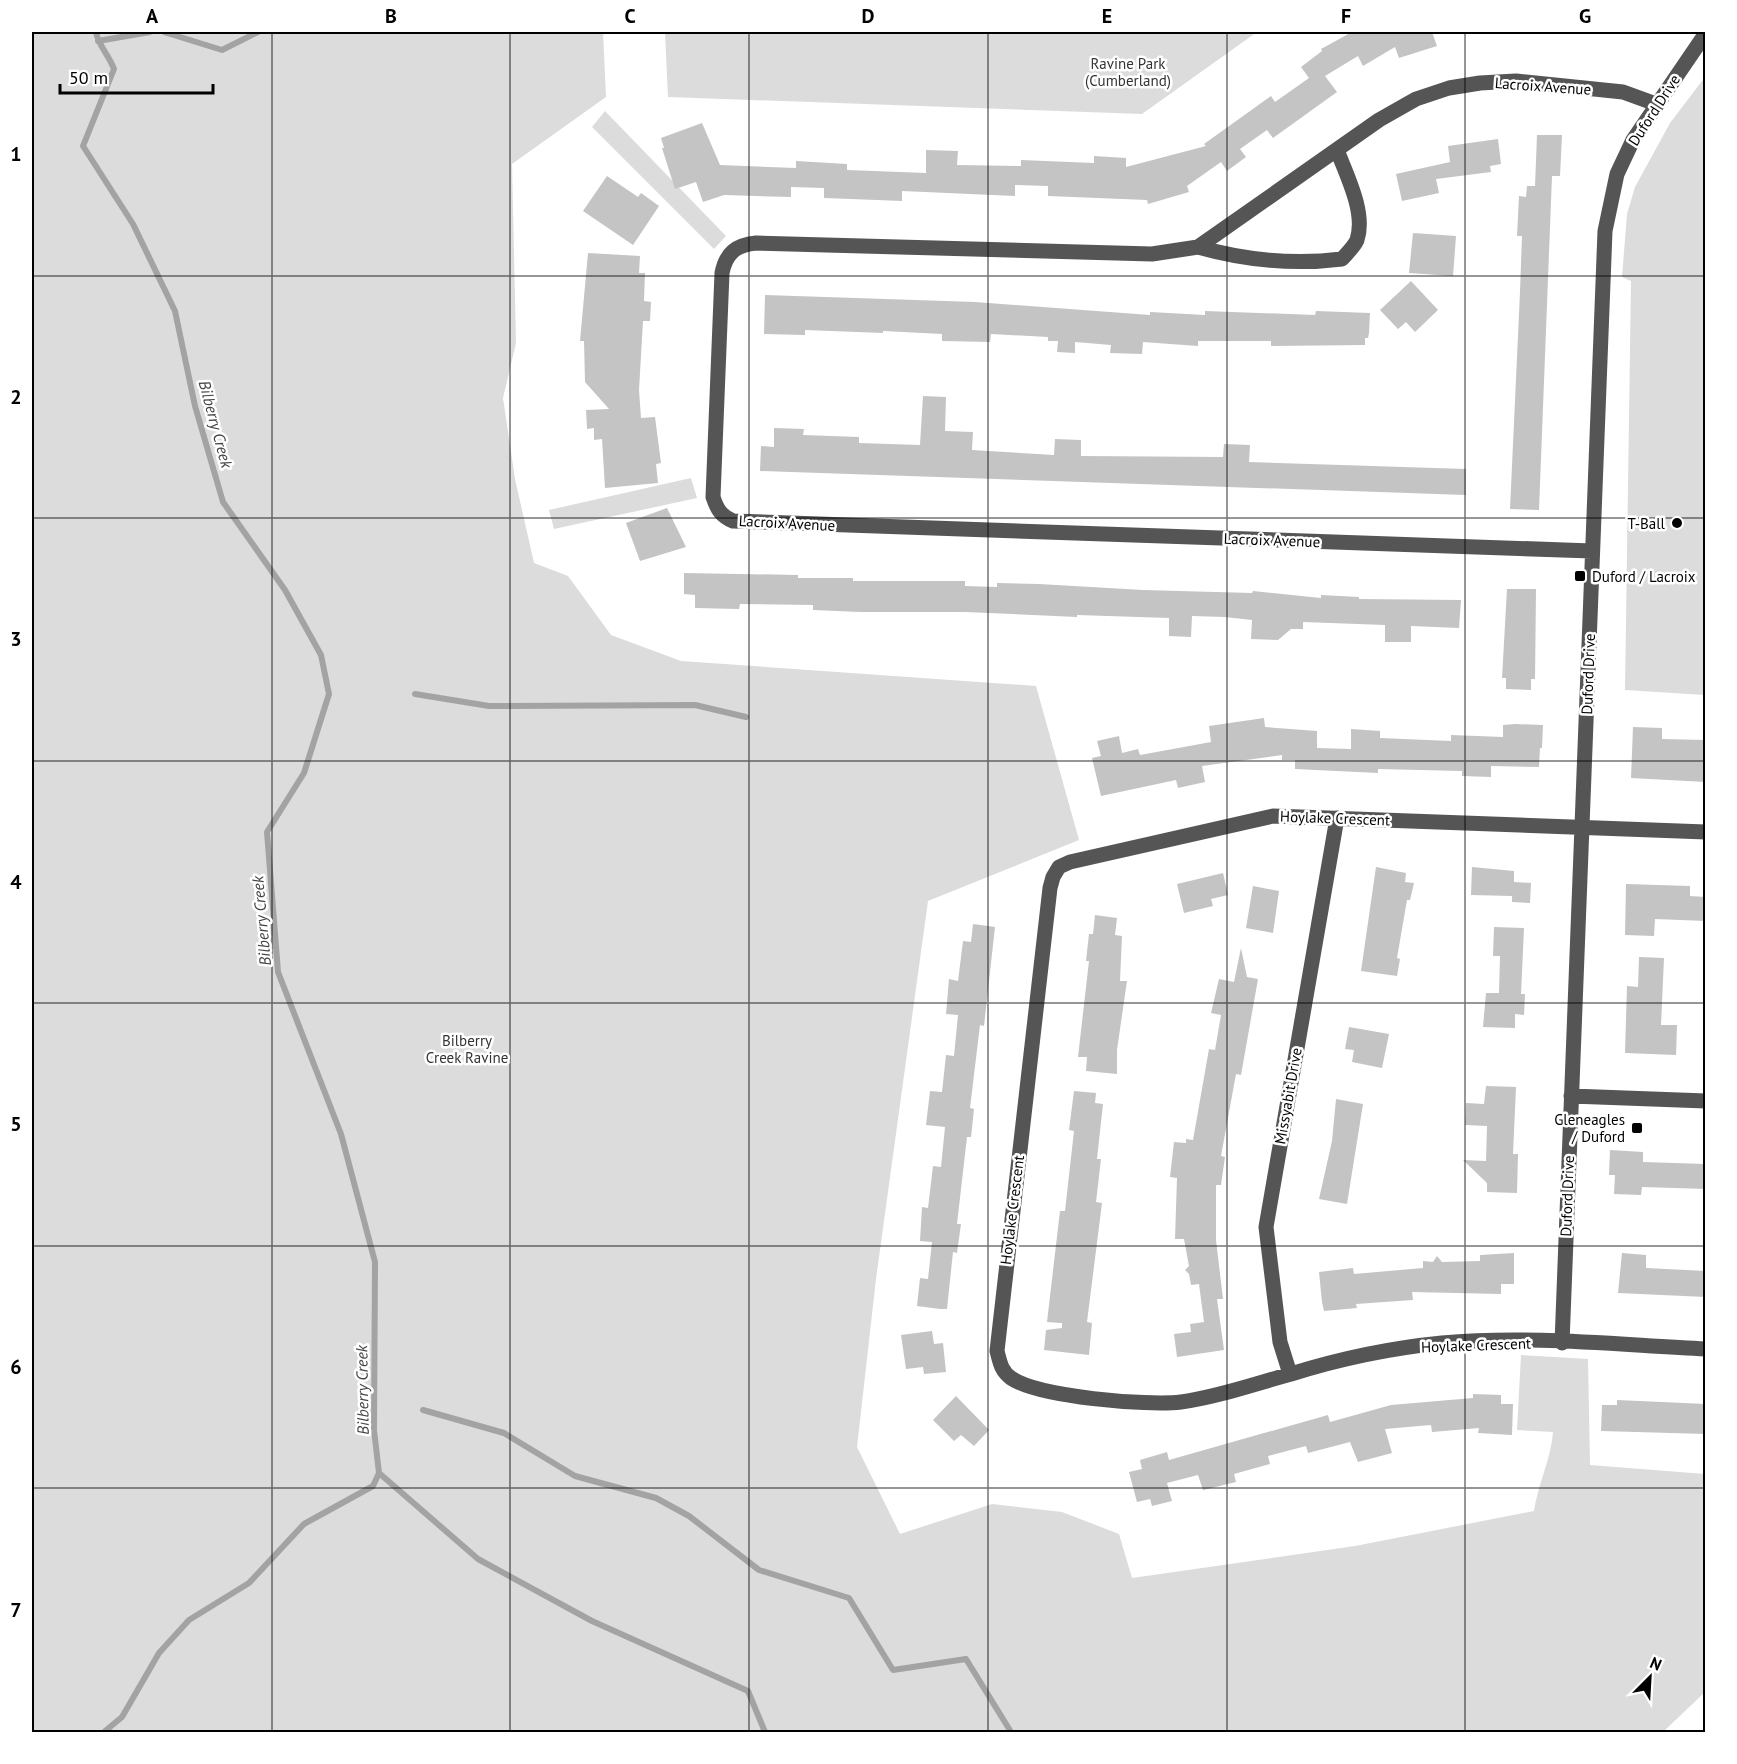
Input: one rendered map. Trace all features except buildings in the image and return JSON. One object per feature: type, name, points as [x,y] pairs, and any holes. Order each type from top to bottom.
[{"type":"street","name":"Duford Drive","points":[[1562,1343],[1605,231],[1617,174],[1633,140],[1706,33]]},
{"type":"street","name":"Lacroix Avenue","points":[[1198,247],[1337,150],[1416,99],[1480,83],[1516,81],[1623,92],[1656,104]]},
{"type":"street","name":"Lacroix Avenue","points":[[1337,150],[1351,188],[1359,230],[1356,243],[1342,259],[1324,261],[1239,258],[1198,247],[1152,255],[741,244],[730,253],[722,273],[712,486],[717,510],[724,517],[733,521],[752,522],[1592,551]]},
{"type":"street","name":"Hoylake Crescent","points":[[1706,832],[1273,816],[1091,856],[1059,867],[1053,877],[997,1351],[1002,1368],[1010,1377],[1021,1383],[1061,1393],[1120,1401],[1179,1402],[1224,1393],[1360,1357],[1442,1343],[1499,1341],[1706,1349]]},
{"type":"street","name":"Missyabit Drive","points":[[1290,1374],[1280,1342],[1266,1227],[1337,818]]},
{"type":"street","points":[[1571,1096],[1706,1101]]},
{"type":"green space","name":"Bilberry Creek Ravine","points":[[32,32],[603,32],[606,97],[512,164],[516,343],[503,398],[515,479],[534,563],[568,576],[611,635],[681,661],[1036,686],[1079,840],[928,901],[876,1279],[857,1447],[900,1534],[992,1504],[1062,1512],[1119,1534],[1132,1578],[1355,1546],[1534,1511],[1553,1432],[1517,1430],[1521,1355],[1588,1359],[1590,1465],[1705,1474],[1705,1692],[1663,1732],[32,1732]]},
{"type":"green space","name":"Ravine Park (Cumberland)","points":[[665,32],[1257,32],[1142,114],[668,97]]},
{"type":"green space","points":[[1705,77],[1705,695],[1625,690],[1631,281],[1622,277],[1627,214],[1635,187],[1670,123]]},
{"type":"green space","points":[[605,111],[726,236],[714,249],[592,127]]},
{"type":"green space","points":[[691,478],[697,498],[554,529],[549,510]]},
{"type":"waterway","name":"Bilberry Creek","points":[[96,32],[114,69],[83,146],[133,224],[175,311],[195,406],[223,502],[285,590],[321,655],[329,694],[304,773],[267,832],[278,972],[341,1134],[375,1262],[374,1430],[379,1473],[478,1559],[592,1621],[748,1691],[765,1732]]},
{"type":"waterway","points":[[98,41],[150,32]]},
{"type":"waterway","points":[[164,32],[222,50],[258,32]]},
{"type":"waterway","points":[[415,694],[489,706],[695,705],[746,717]]},
{"type":"waterway","points":[[423,1410],[504,1433],[575,1476],[656,1498],[689,1516],[759,1570],[849,1598],[893,1670],[966,1659],[1011,1732]]},
{"type":"waterway","points":[[104,1732],[122,1717],[159,1653],[189,1620],[249,1583],[304,1524],[373,1486],[379,1473]]},
{"type":"place","name":"T-Ball","points":[[1677,523]]},
{"type":"place","name":"Duford / Lacroix","points":[[1580,576]]},
{"type":"place","name":"Gleneagles / Duford","points":[[1637,1128]]}]
